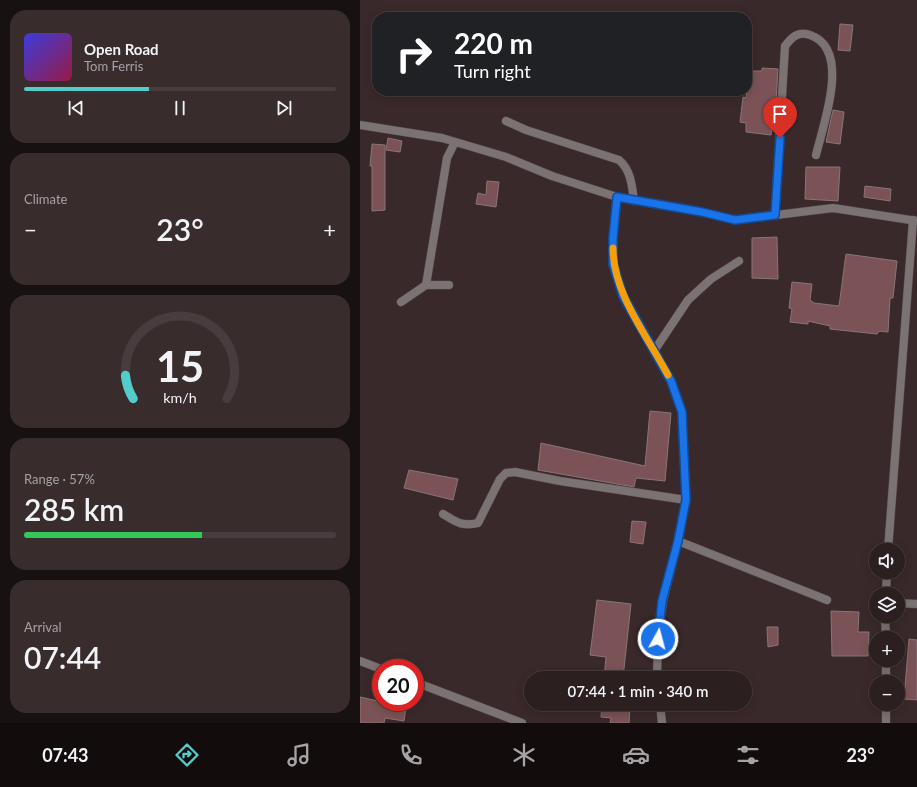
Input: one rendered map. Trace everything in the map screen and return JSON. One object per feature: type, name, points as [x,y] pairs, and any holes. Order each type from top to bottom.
[{"type":"street","points":[[775,215],[785,46],[794,36],[805,33],[823,42],[830,52],[832,65],[833,80],[816,155]]},
{"type":"street","points":[[506,121],[526,130],[619,160],[626,166],[634,200]]},
{"type":"street","points":[[360,125],[442,138],[506,157],[552,176],[617,197],[702,212],[735,220],[833,208],[915,220],[913,266],[889,543]]},
{"type":"street","points":[[426,285],[448,158],[455,142]]},
{"type":"street","points":[[617,197],[613,238],[613,264],[623,296],[671,381],[682,412],[686,500],[678,541],[662,601],[658,639],[657,671]]},
{"type":"street","points":[[654,351],[688,300],[711,279],[739,261]]},
{"type":"street","points":[[401,302],[426,285],[449,285]]},
{"type":"street","points":[[443,514],[458,523],[468,526],[478,523],[500,479],[506,473],[515,472],[560,482],[686,500]]},
{"type":"street","points":[[678,541],[827,600]]},
{"type":"street","points":[[905,603],[917,604]]},
{"type":"street","points":[[360,661],[372,666]]},
{"type":"street","points":[[424,685],[522,723]]},
{"type":"street","points":[[661,711],[662,723]]},
{"type":"street","points":[[886,711],[886,723]]},
{"type":"building","points":[[840,24],[853,25],[850,51],[838,50]]},
{"type":"building","points":[[762,68],[778,69],[776,103],[771,135],[746,132],[746,123],[740,122],[743,97],[746,98],[746,96],[752,96],[752,71],[762,71]]},
{"type":"building","points":[[833,110],[844,112],[840,144],[826,142]]},
{"type":"building","points":[[388,138],[402,141],[400,152],[386,150]]},
{"type":"building","points":[[372,144],[385,145],[385,210],[372,211],[372,166],[370,166]]},
{"type":"building","points":[[806,167],[840,167],[838,201],[805,199]]},
{"type":"building","points":[[487,181],[499,182],[496,207],[476,204],[478,193],[486,195]]},
{"type":"building","points":[[865,186],[891,189],[890,201],[864,197]]},
{"type":"building","points":[[777,237],[778,279],[752,278],[752,238]]},
{"type":"building","points":[[846,254],[897,261],[893,298],[890,298],[888,332],[879,331],[877,334],[830,329],[830,326],[808,321],[808,324],[790,322],[792,309],[789,308],[792,282],[812,284],[810,300],[814,303],[839,306]]},
{"type":"building","points":[[650,411],[671,413],[665,481],[636,478],[634,487],[538,470],[541,443],[645,466]]},
{"type":"building","points":[[409,470],[458,479],[453,500],[404,488]]},
{"type":"building","points":[[632,521],[646,522],[643,544],[630,542]]},
{"type":"building","points":[[597,600],[631,604],[624,671],[605,671],[606,657],[590,655]]},
{"type":"building","points":[[831,611],[859,612],[858,632],[869,632],[868,656],[832,656]]},
{"type":"building","points":[[767,627],[778,627],[778,645],[768,647]]},
{"type":"building","points":[[909,639],[917,640],[917,700],[905,699]]},
{"type":"building","points":[[360,697],[372,700],[372,711],[405,711],[404,721],[385,718],[384,723],[360,723]]},
{"type":"building","points":[[601,711],[630,711],[629,723],[610,723],[611,718],[601,717]]},
{"type":"slow traffic","points":[[613,248],[613,264],[623,296],[668,375]]},
{"type":"route","points":[[658,639],[662,601],[678,541],[686,500],[682,412],[671,381],[623,296],[613,264],[613,238],[617,197],[655,205],[702,212],[735,220],[775,215],[780,138]]}]
